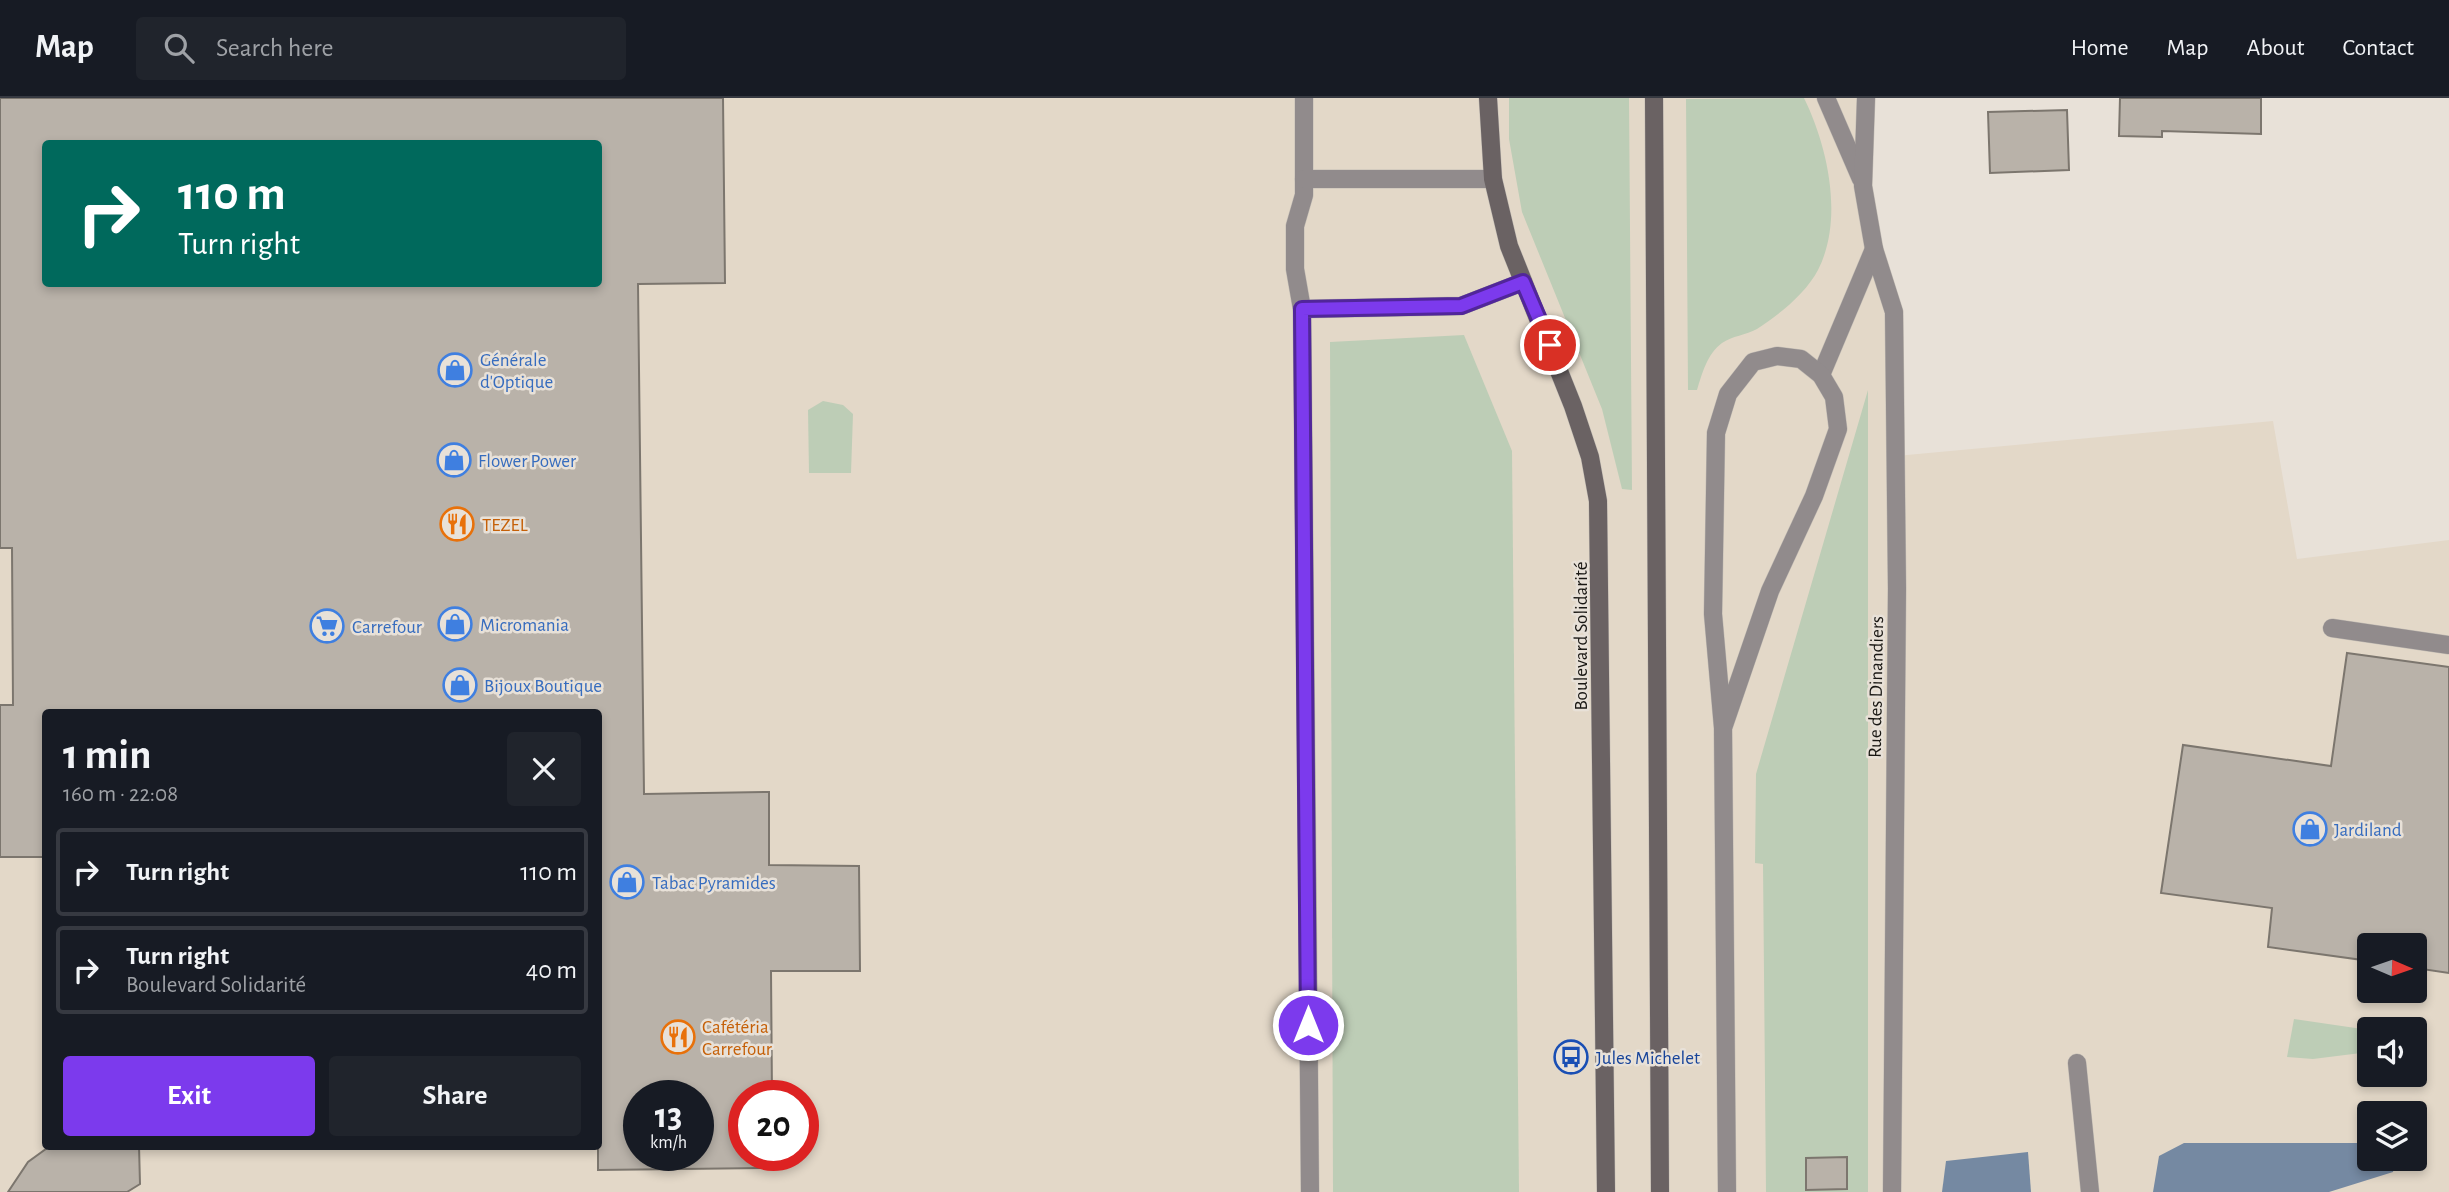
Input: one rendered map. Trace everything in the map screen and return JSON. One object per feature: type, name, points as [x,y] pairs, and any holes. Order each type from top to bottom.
[{"type":"main road","name":"Boulevard Solidarité","points":[[1488,98],[1493,179],[1508,246],[1573,406],[1590,457],[1598,501],[1606,1192]]},
{"type":"main road","points":[[1654,98],[1660,1192]]},
{"type":"street","points":[[1304,98],[1304,195],[1295,226],[1295,270],[1301,302],[1310,1192]]},
{"type":"street","name":"Rue des Dinandiers","points":[[1826,98],[1863,186]]},
{"type":"street","name":"Rue des Dinandiers","points":[[1866,98],[1863,186],[1874,250],[1894,312],[1897,588],[1892,1192]]},
{"type":"street","points":[[1304,179],[1493,179]]},
{"type":"street","points":[[1821,375],[1874,250]]},
{"type":"street","points":[[1301,302],[1461,306],[1523,282]]},
{"type":"street","points":[[1723,729],[1770,591],[1814,496],[1838,429],[1834,397],[1821,375],[1801,359],[1777,356],[1753,362],[1728,394],[1716,433],[1713,614],[1723,729],[1727,1192]]},
{"type":"street","points":[[2332,628],[2449,645]]},
{"type":"street","points":[[2077,1063],[2090,1192]]},
{"type":"shaded area","points":[[0,98],[1866,98],[1863,186],[1894,312],[1896,456],[2273,421],[2297,559],[2449,540],[2449,1192],[0,1192]]},
{"type":"green space","points":[[1509,98],[1629,98],[1632,490],[1622,489],[1602,409],[1522,212],[1509,139]]},
{"type":"green space","points":[[1804,98],[1820,138],[1830,183],[1830,228],[1826,250],[1813,279],[1799,295],[1757,329],[1726,341],[1717,348],[1706,365],[1697,390],[1688,390],[1686,99]]},
{"type":"green space","points":[[1464,335],[1512,451],[1519,1192],[1333,1192],[1330,342]]},
{"type":"green space","points":[[1868,390],[1868,1192],[1766,1192],[1763,864],[1755,863],[1756,774]]},
{"type":"green space","points":[[823,401],[843,405],[853,414],[851,473],[809,473],[808,410]]},
{"type":"green space","points":[[2294,1019],[2357,1028],[2357,1054],[2313,1059],[2287,1057]]},
{"type":"water","points":[[2184,1143],[2357,1143],[2357,1171],[2393,1171],[2329,1192],[2153,1192],[2159,1156]]},
{"type":"water","points":[[2028,1152],[2031,1192],[1942,1192],[1946,1161]]},
{"type":"building","name":"Carrefour","points":[[0,98],[723,98],[725,283],[638,284],[644,794],[769,792],[769,865],[859,866],[860,971],[771,971],[772,1080],[728,1080],[728,1169],[714,1169],[714,1080],[623,1080],[623,1170],[598,1170],[598,1150],[602,1150],[602,709],[42,709],[42,857],[0,857],[0,705],[13,705],[12,548],[0,548]]},
{"type":"building","points":[[2120,98],[2261,98],[2261,134],[2162,131],[2162,137],[2119,136]]},
{"type":"building","points":[[2067,110],[2069,170],[1990,173],[1988,112]]},
{"type":"building","name":"Jardiland","points":[[2347,653],[2449,667],[2449,973],[2427,970],[2427,933],[2357,933],[2357,959],[2268,947],[2272,908],[2161,893],[2183,745],[2331,766]]},
{"type":"building","points":[[44,1150],[139,1150],[140,1184],[127,1192],[8,1192],[28,1162]]},
{"type":"building","points":[[1847,1157],[1847,1189],[1806,1190],[1806,1158]]},
{"type":"place","name":"Générale d'Optique","points":[[455,370]]},
{"type":"place","name":"Flower Power","points":[[454,460]]},
{"type":"place","name":"TEZEL","points":[[457,524]]},
{"type":"place","name":"Micromania","points":[[455,624]]},
{"type":"place","name":"Carrefour","points":[[327,626]]},
{"type":"place","name":"Bijoux Boutique","points":[[460,685]]},
{"type":"place","name":"Jardiland","points":[[2310,829]]},
{"type":"place","name":"Tabac Pyramides","points":[[627,882]]},
{"type":"place","name":"Cafétéria Carrefour","points":[[678,1037]]},
{"type":"place","name":"Jules Michelet","points":[[1571,1057]]},
{"type":"route","points":[[1308,1025],[1302,309],[1461,306],[1523,282],[1550,345]]}]
